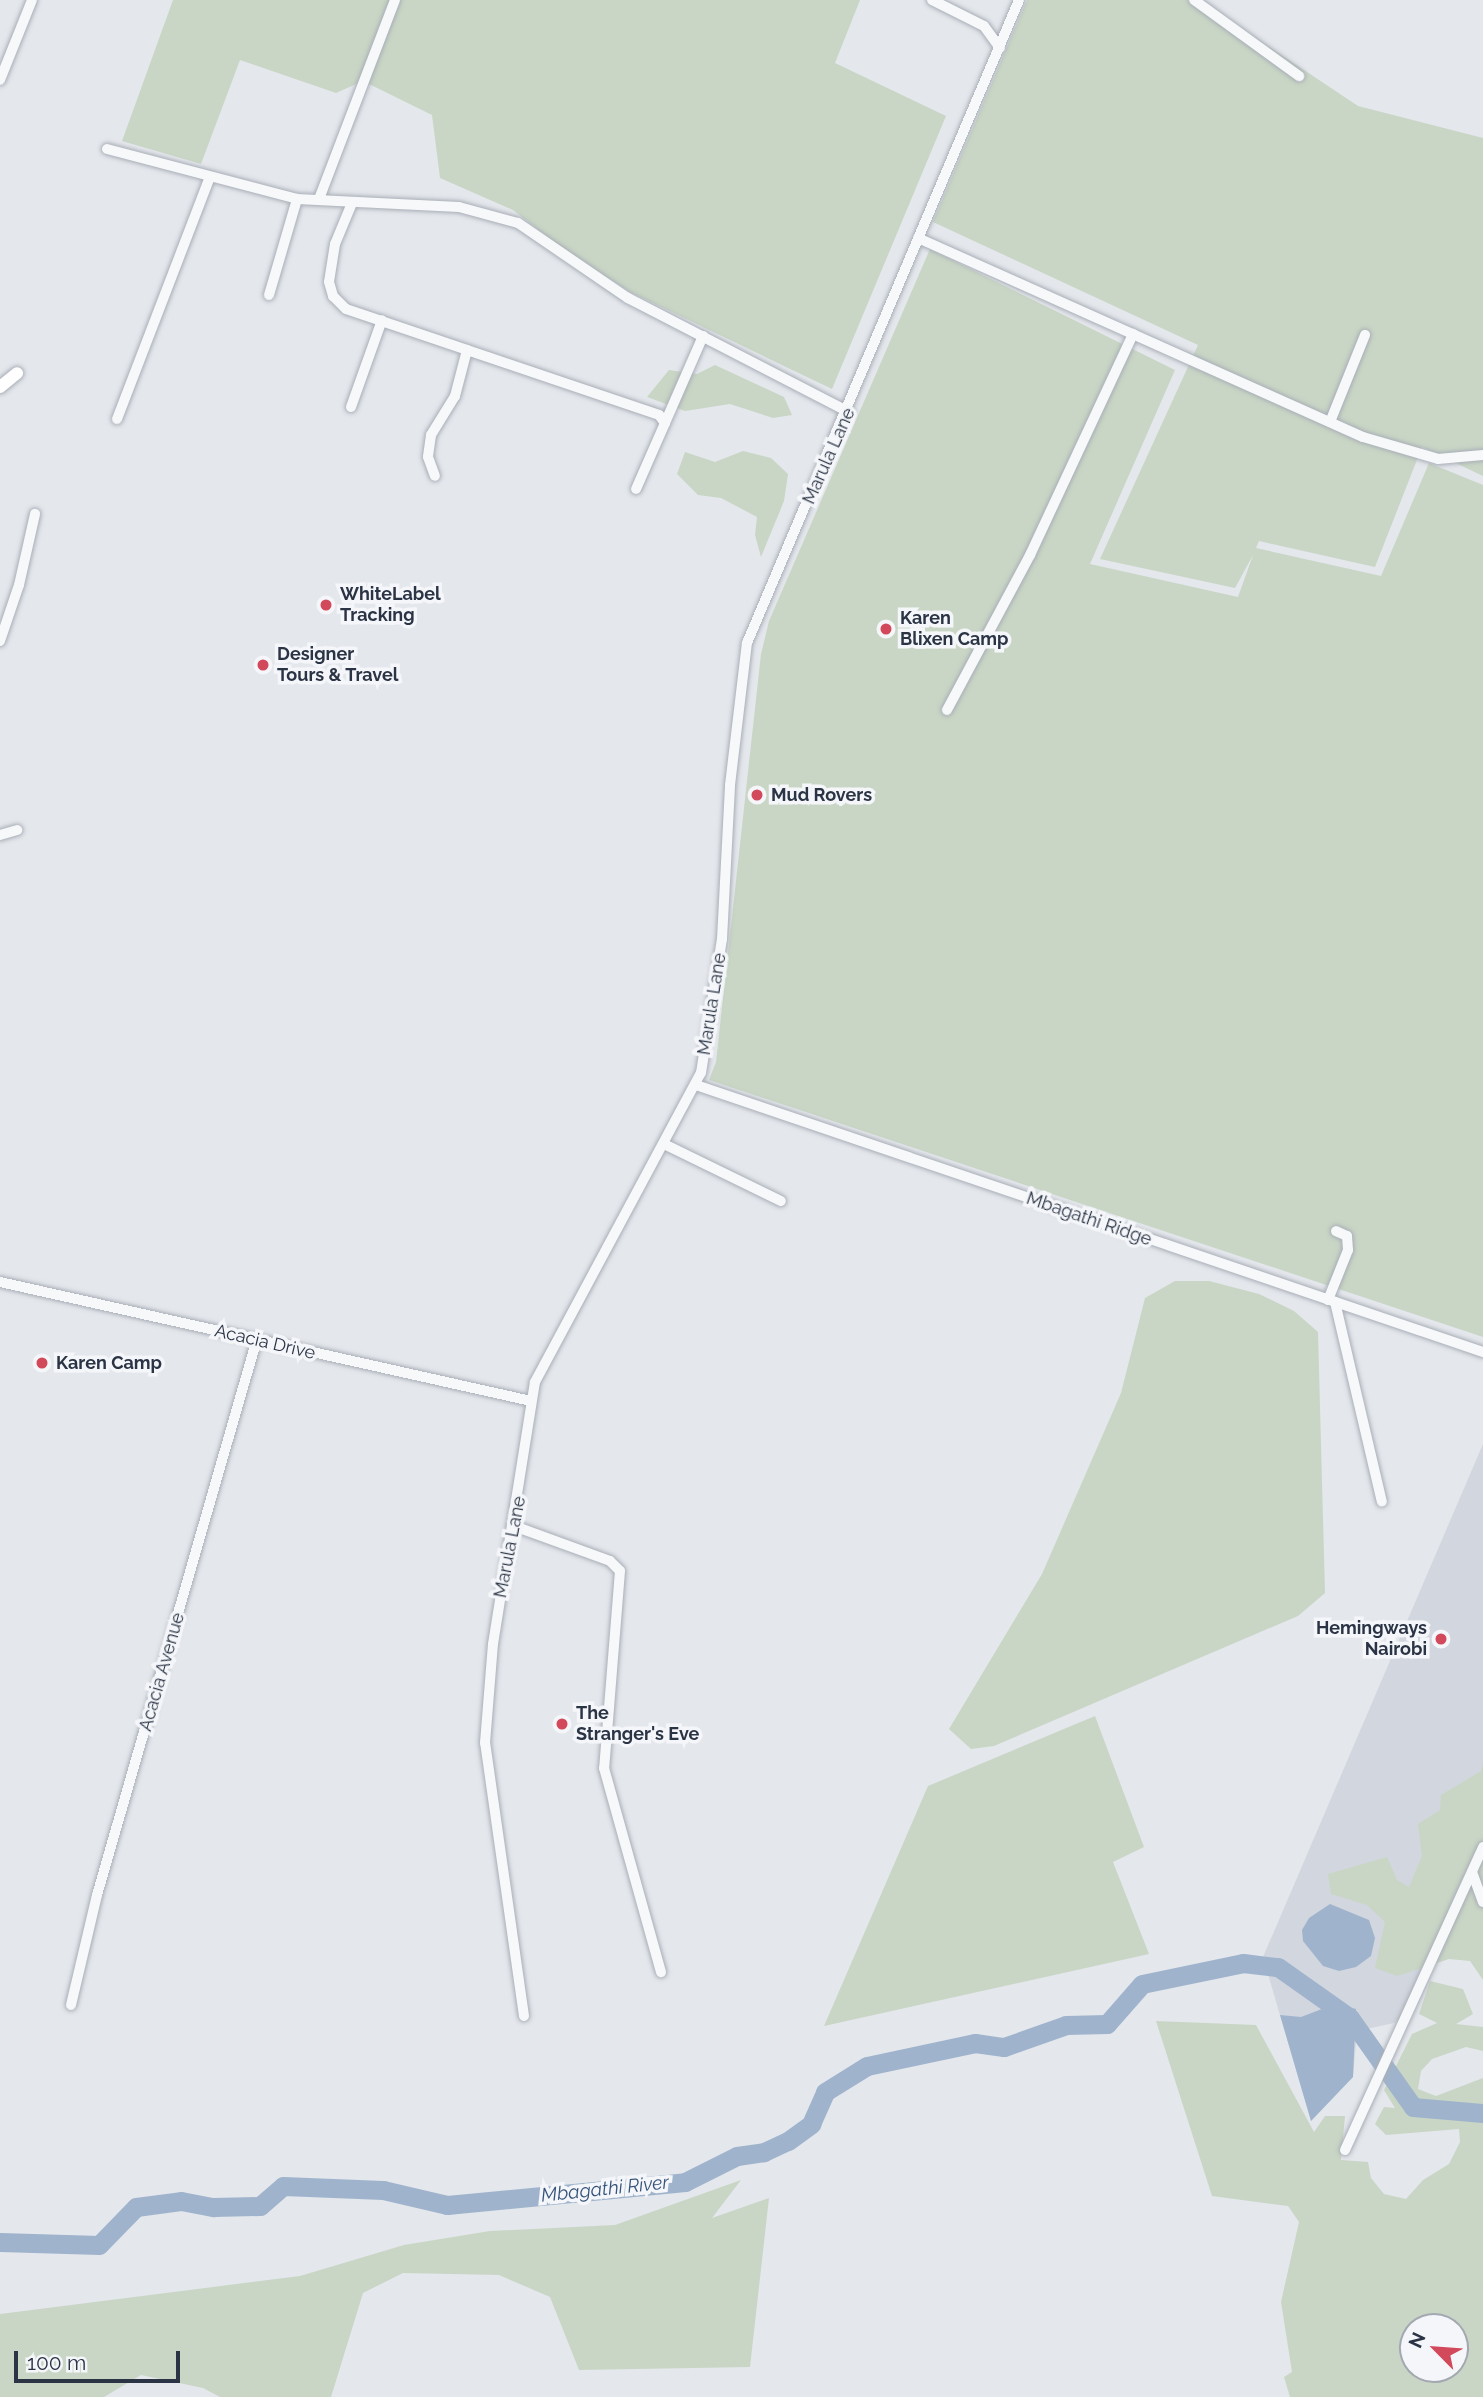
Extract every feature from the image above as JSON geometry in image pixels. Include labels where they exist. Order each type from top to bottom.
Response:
[{"type":"street","points":[[0,80],[32,0]]},
{"type":"street","points":[[318,199],[395,0]]},
{"type":"street","points":[[932,0],[984,26],[1000,48]]},
{"type":"street","name":"Marula Lane","points":[[524,2016],[485,1743],[491,1656],[514,1526],[531,1401],[541,1367],[696,1085],[722,939],[730,785],[747,643],[849,412],[918,238],[1019,0]]},
{"type":"street","points":[[1194,0],[1299,76]]},
{"type":"street","points":[[107,149],[209,179],[297,199],[459,207],[517,223],[628,298],[849,412]]},
{"type":"street","points":[[117,419],[209,179]]},
{"type":"street","points":[[269,295],[297,199]]},
{"type":"street","points":[[352,203],[335,244],[329,282],[333,296],[346,309],[659,415],[665,423]]},
{"type":"street","points":[[918,238],[1382,444],[1438,459],[1483,454]]},
{"type":"street","points":[[351,407],[382,320]]},
{"type":"street","points":[[947,710],[1030,555],[1133,334]]},
{"type":"street","points":[[1330,422],[1365,335]]},
{"type":"street","points":[[636,489],[703,336]]},
{"type":"street","points":[[435,476],[428,457],[431,435],[455,396],[467,350]]},
{"type":"street","points":[[0,387],[17,373]]},
{"type":"street","points":[[0,641],[19,585],[35,514]]},
{"type":"street","points":[[0,835],[17,830]]},
{"type":"street","name":"Mbagathi Ridge","points":[[696,1085],[1483,1352]]},
{"type":"street","points":[[664,1144],[781,1201]]},
{"type":"street","points":[[1336,1231],[1348,1236],[1348,1250],[1331,1301],[1382,1502]]},
{"type":"street","name":"Acacia Drive","points":[[0,1282],[531,1401]]},
{"type":"street","name":"Acacia Avenue","points":[[71,2005],[97,1895],[257,1339]]},
{"type":"street","points":[[514,1526],[610,1561],[620,1571],[604,1768],[661,1972]]},
{"type":"street","points":[[1345,2150],[1374,2094],[1483,1847]]},
{"type":"street","points":[[1472,1872],[1483,1902]]},
{"type":"shaded area","name":"Hemingways Nairobi","points":[[1483,1444],[1483,1833],[1406,2014],[1394,2023],[1357,2031],[1353,2077],[1311,2121],[1263,1957]]},
{"type":"green space","points":[[173,0],[860,0],[835,63],[946,116],[832,389],[630,292],[563,249],[513,210],[440,178],[432,115],[363,81],[336,93],[240,60],[201,164],[122,141]]},
{"type":"green space","points":[[1027,0],[1199,0],[1358,106],[1483,138],[1483,476],[1422,447],[1375,567],[1259,541],[1256,548],[1381,576],[1429,463],[1483,485],[1483,1337],[709,1080],[716,1062],[761,654],[769,621],[930,249],[1175,370],[1090,564],[1238,597],[1253,555],[1235,588],[1100,559],[1198,345],[933,222]]},
{"type":"green space","points":[[715,365],[784,397],[792,415],[773,418],[730,404],[685,411],[647,397],[669,370],[697,374]]},
{"type":"green space","points":[[743,451],[771,458],[788,474],[784,501],[761,557],[755,535],[757,517],[721,498],[698,495],[677,474],[685,452],[715,462]]},
{"type":"green space","points":[[1175,1281],[1209,1281],[1259,1294],[1294,1311],[1318,1332],[1325,1593],[1298,1616],[994,1746],[971,1749],[949,1729],[1042,1574],[1121,1393],[1145,1298]]},
{"type":"green space","points":[[1095,1716],[1144,1847],[1113,1862],[1149,1954],[824,2026],[928,1786]]},
{"type":"green space","points":[[1483,1763],[1483,1980],[1470,1961],[1449,1959],[1397,1976],[1375,1968],[1385,1922],[1367,1905],[1331,1894],[1328,1874],[1387,1857],[1397,1880],[1409,1887],[1422,1856],[1418,1824],[1440,1810],[1441,1795],[1481,1771]]},
{"type":"green space","points":[[1430,1981],[1463,1989],[1473,2014],[1456,2024],[1483,2027],[1483,2051],[1466,2047],[1432,2059],[1421,2071],[1418,2089],[1436,2096],[1483,2078],[1483,2397],[1290,2397],[1284,2377],[1292,2372],[1281,2302],[1299,2222],[1288,2206],[1212,2196],[1156,2021],[1256,2025],[1314,2132],[1325,2116],[1345,2116],[1341,2160],[1368,2162],[1371,2178],[1384,2194],[1406,2199],[1423,2180],[1449,2164],[1460,2142],[1459,2129],[1386,2135],[1375,2124],[1384,2107],[1395,2108],[1384,2090],[1412,2034],[1437,2023],[1419,2014]]},
{"type":"green space","points":[[741,2180],[712,2218],[769,2198],[750,2367],[579,2370],[550,2297],[499,2275],[403,2273],[363,2293],[331,2397],[220,2397],[203,2388],[141,2375],[104,2397],[0,2397],[0,2314],[300,2276],[404,2245],[490,2231],[615,2225]]},
{"type":"water","points":[[1330,1904],[1369,1920],[1375,1938],[1371,1956],[1356,1967],[1339,1971],[1323,1966],[1303,1941],[1302,1930],[1309,1918]]},
{"type":"water","points":[[1335,2004],[1356,2009],[1353,2077],[1311,2121],[1280,2015],[1301,2017]]},
{"type":"waterway","name":"Mbagathi River","points":[[0,2242],[99,2245],[136,2207],[181,2201],[213,2207],[260,2206],[283,2186],[383,2190],[447,2205],[685,2182],[737,2156],[764,2152],[788,2141],[811,2124],[825,2092],[867,2066],[975,2043],[1004,2047],[1066,2025],[1107,2024],[1142,1984],[1243,1963],[1278,1967],[1350,2018],[1413,2107],[1483,2113]]},
{"type":"place","name":"WhiteLabel Tracking","points":[[326,605]]},
{"type":"place","name":"Karen Blixen Camp","points":[[886,629]]},
{"type":"place","name":"Designer Tours & Travel","points":[[263,665]]},
{"type":"place","name":"Mud Rovers","points":[[757,795]]},
{"type":"place","name":"Karen Camp","points":[[42,1363]]},
{"type":"place","name":"Hemingways Nairobi","points":[[1441,1639]]},
{"type":"place","name":"The Stranger's Eve","points":[[562,1724]]}]
